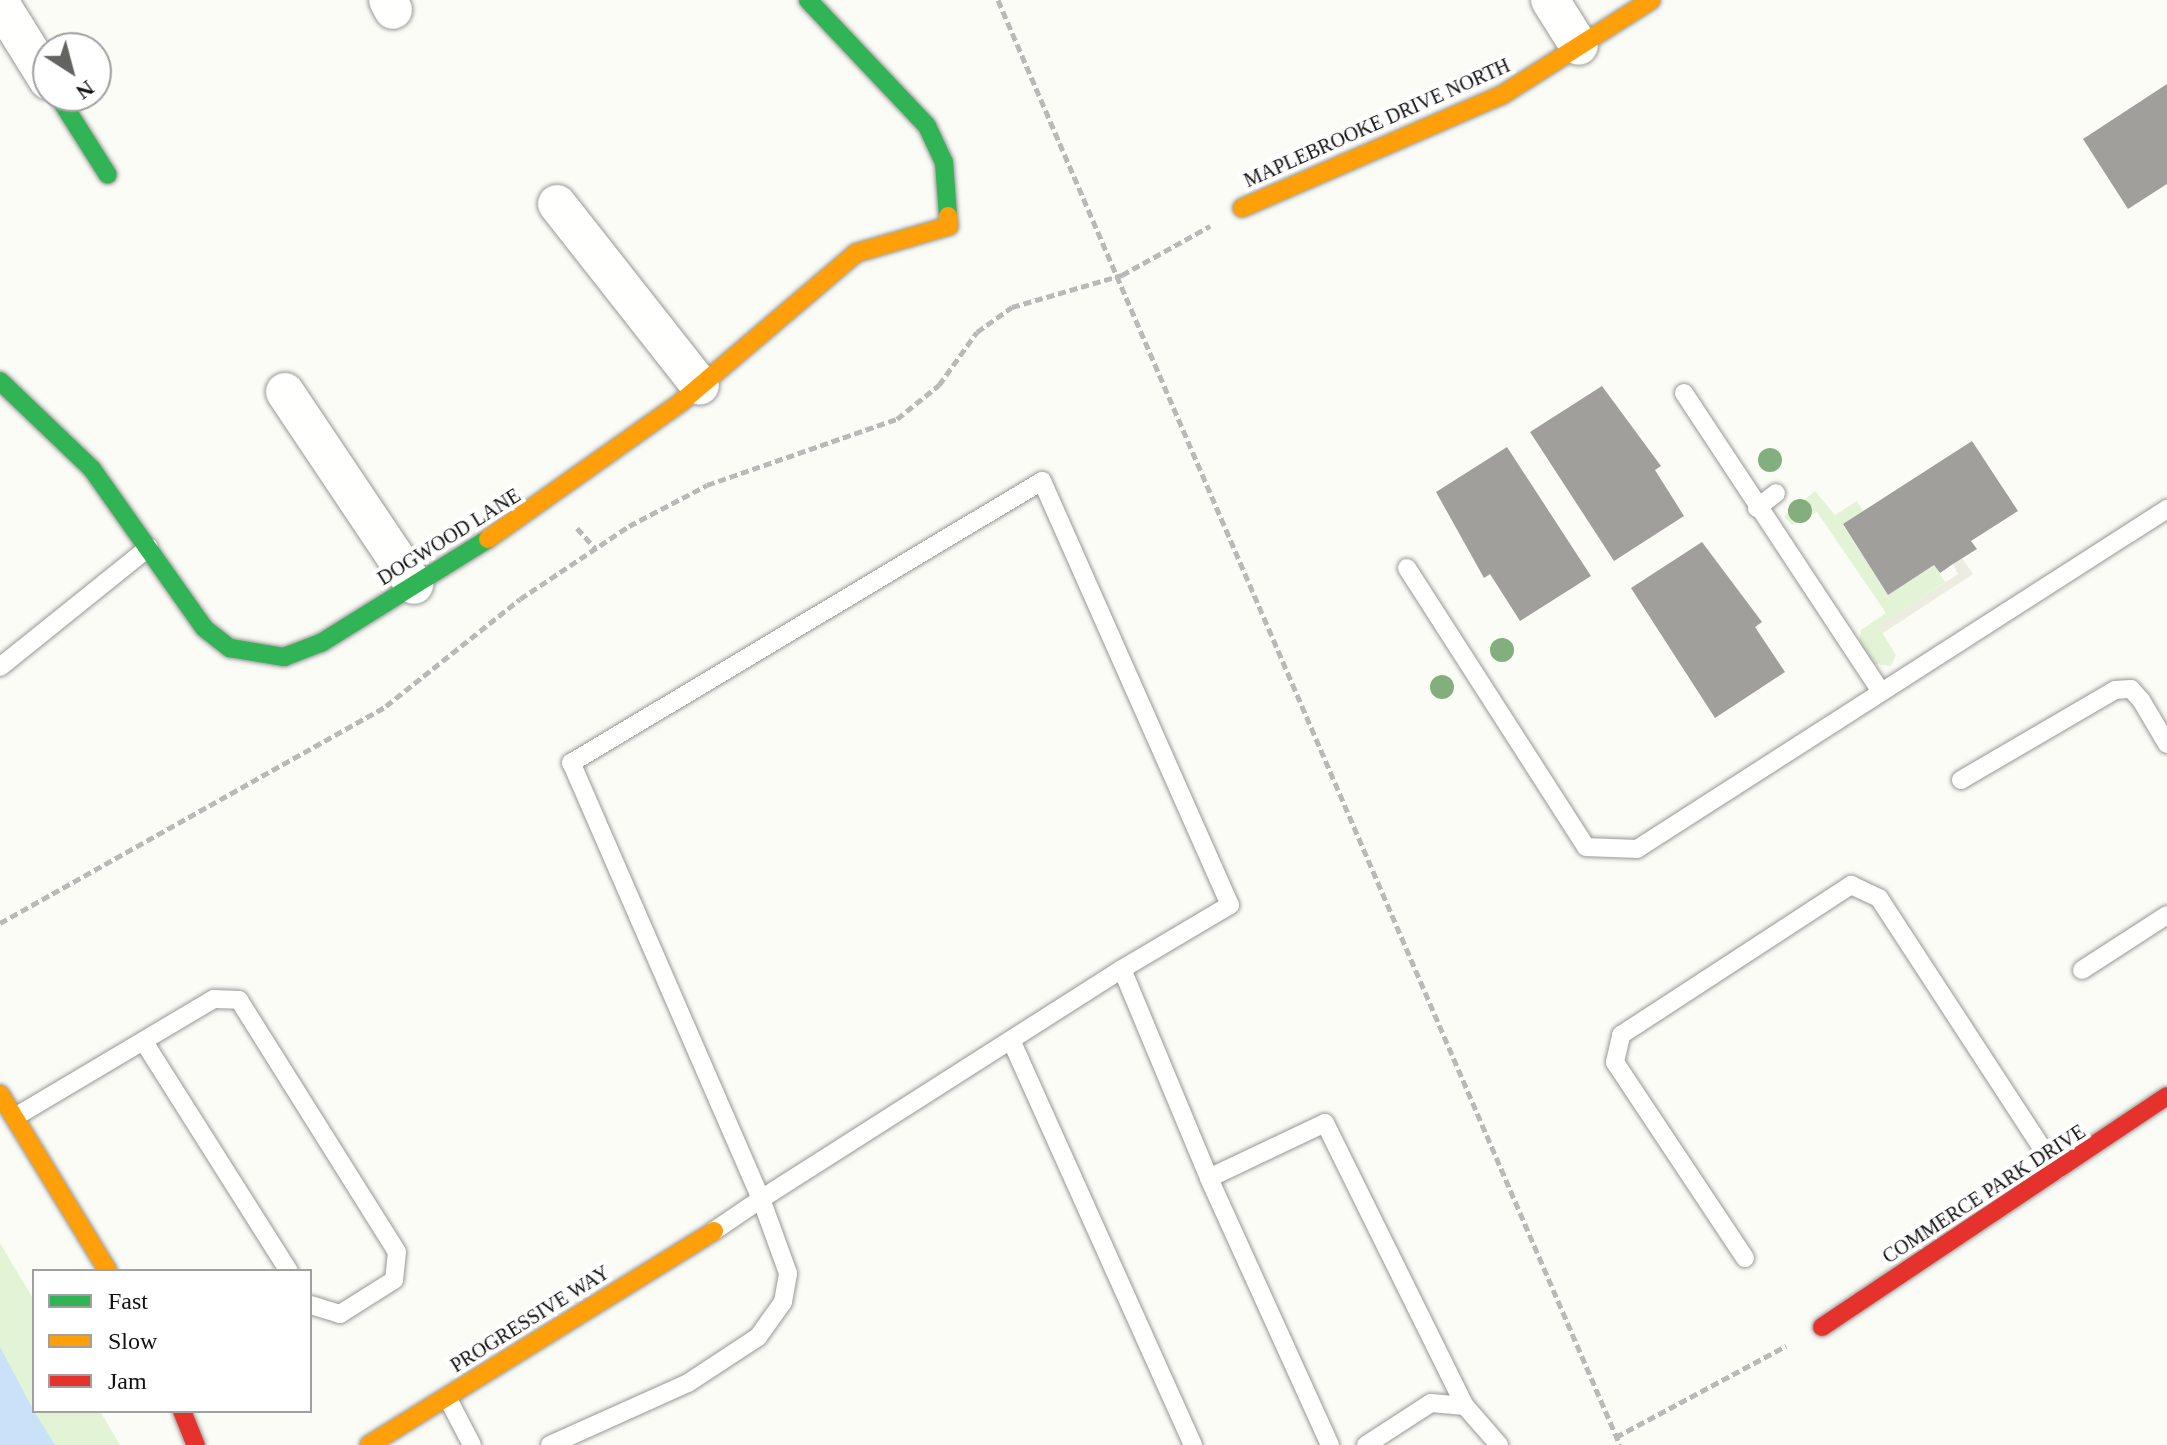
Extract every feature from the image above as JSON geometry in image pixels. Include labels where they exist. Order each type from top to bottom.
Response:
[{"type":"street","name":"DOGWOOD LANE","points":[[4,392],[92,469],[204,628],[230,648],[261,656],[284,657],[321,643],[551,499],[700,386],[856,253],[949,226],[944,162],[927,126],[808,0]]},
{"type":"street","points":[[1550,0],[1579,46]]},
{"type":"street","name":"MAPLEBROOKE DRIVE NORTH","points":[[1242,208],[1502,95],[1651,0]]},
{"type":"street","points":[[0,3],[32,54]]},
{"type":"street","points":[[68,112],[108,175]]},
{"type":"street","points":[[557,204],[700,386]]},
{"type":"street","points":[[285,392],[414,585]]},
{"type":"street","points":[[0,1094],[107,1269]]},
{"type":"street","name":"COMMERCE PARK DRIVE","points":[[1822,1327],[2167,1096]]},
{"type":"street","name":"PROGRESSIVE WAY","points":[[369,1445],[714,1231]]},
{"type":"street","points":[[183,1413],[196,1445]]},
{"type":"lane","points":[[1684,393],[1881,692]]},
{"type":"lane","points":[[550,1445],[688,1383],[758,1337],[783,1302],[788,1273],[761,1199],[571,763],[1042,481],[1230,905],[1122,969],[761,1199],[714,1231]]},
{"type":"lane","points":[[1757,508],[1776,493]]},
{"type":"lane","points":[[1407,568],[1586,847],[1637,849],[2167,509]]},
{"type":"lane","points":[[0,667],[149,547]]},
{"type":"lane","points":[[1961,780],[2115,690],[2131,689],[2167,744]]},
{"type":"lane","points":[[1745,1258],[1615,1062],[1621,1035],[1851,885],[1879,898],[2057,1172]]},
{"type":"lane","points":[[2082,970],[2167,915]]},
{"type":"lane","points":[[1122,969],[1209,1178],[1330,1445]]},
{"type":"lane","points":[[15,1117],[214,999],[239,1000],[397,1252],[394,1280],[340,1314],[312,1306]]},
{"type":"lane","points":[[1011,1040],[1193,1445]]},
{"type":"lane","points":[[144,1042],[288,1269]]},
{"type":"lane","points":[[1209,1178],[1325,1123],[1465,1406],[1499,1445]]},
{"type":"lane","points":[[447,1397],[472,1445]]},
{"type":"lane","points":[[1366,1445],[1431,1403],[1465,1406]]},
{"type":"path","points":[[998,0],[1122,275],[1620,1445]]},
{"type":"path","points":[[0,923],[386,706],[520,599],[629,526],[707,485],[897,419],[939,385],[977,332],[1012,307],[1122,275],[1242,208]]},
{"type":"path","points":[[1616,1437],[1822,1327]]},
{"type":"green space","points":[[1815,491],[1835,515],[1857,501],[1863,511],[1843,525],[1888,594],[1934,565],[1945,582],[1878,626],[1896,655],[1891,666],[1874,664],[1859,643],[1861,630],[1886,613],[1817,512],[1792,525],[1784,516]]},
{"type":"green space","points":[[0,1243],[32,1297],[32,1413],[101,1413],[120,1445],[0,1445]]},
{"type":"shaded area","points":[[1962,558],[1973,574],[1883,633],[1877,626],[1958,574],[1953,564]]},
{"type":"water","points":[[0,1347],[32,1407],[32,1413],[35,1413],[55,1445],[0,1445]]},
{"type":"building","points":[[2167,84],[2167,184],[2128,209],[2083,139]]},
{"type":"building","points":[[1602,386],[1661,466],[1655,470],[1684,516],[1614,561],[1530,432]]},
{"type":"building","points":[[1972,441],[2018,511],[1971,541],[1977,549],[1940,573],[1934,565],[1888,595],[1843,524]]},
{"type":"building","points":[[1507,447],[1591,576],[1520,621],[1490,574],[1484,578],[1436,492]]},
{"type":"building","points":[[1702,542],[1762,622],[1755,627],[1785,672],[1715,718],[1631,588]]},
{"type":"traffic: fast","points":[[808,0],[927,126],[944,162],[948,216]]},
{"type":"traffic: fast","points":[[68,112],[108,175]]},
{"type":"traffic: fast","points":[[0,381],[92,469],[204,628],[230,648],[284,657],[321,643],[488,539]]},
{"type":"traffic: slow","points":[[1242,208],[1502,95],[1651,0]]},
{"type":"traffic: slow","points":[[488,539],[680,403],[856,253],[949,226],[948,216]]},
{"type":"traffic: slow","points":[[0,1094],[107,1269]]},
{"type":"traffic: slow","points":[[369,1445],[714,1231]]},
{"type":"traffic: jam","points":[[1822,1327],[2167,1096]]},
{"type":"traffic: jam","points":[[183,1413],[196,1445]]}]
